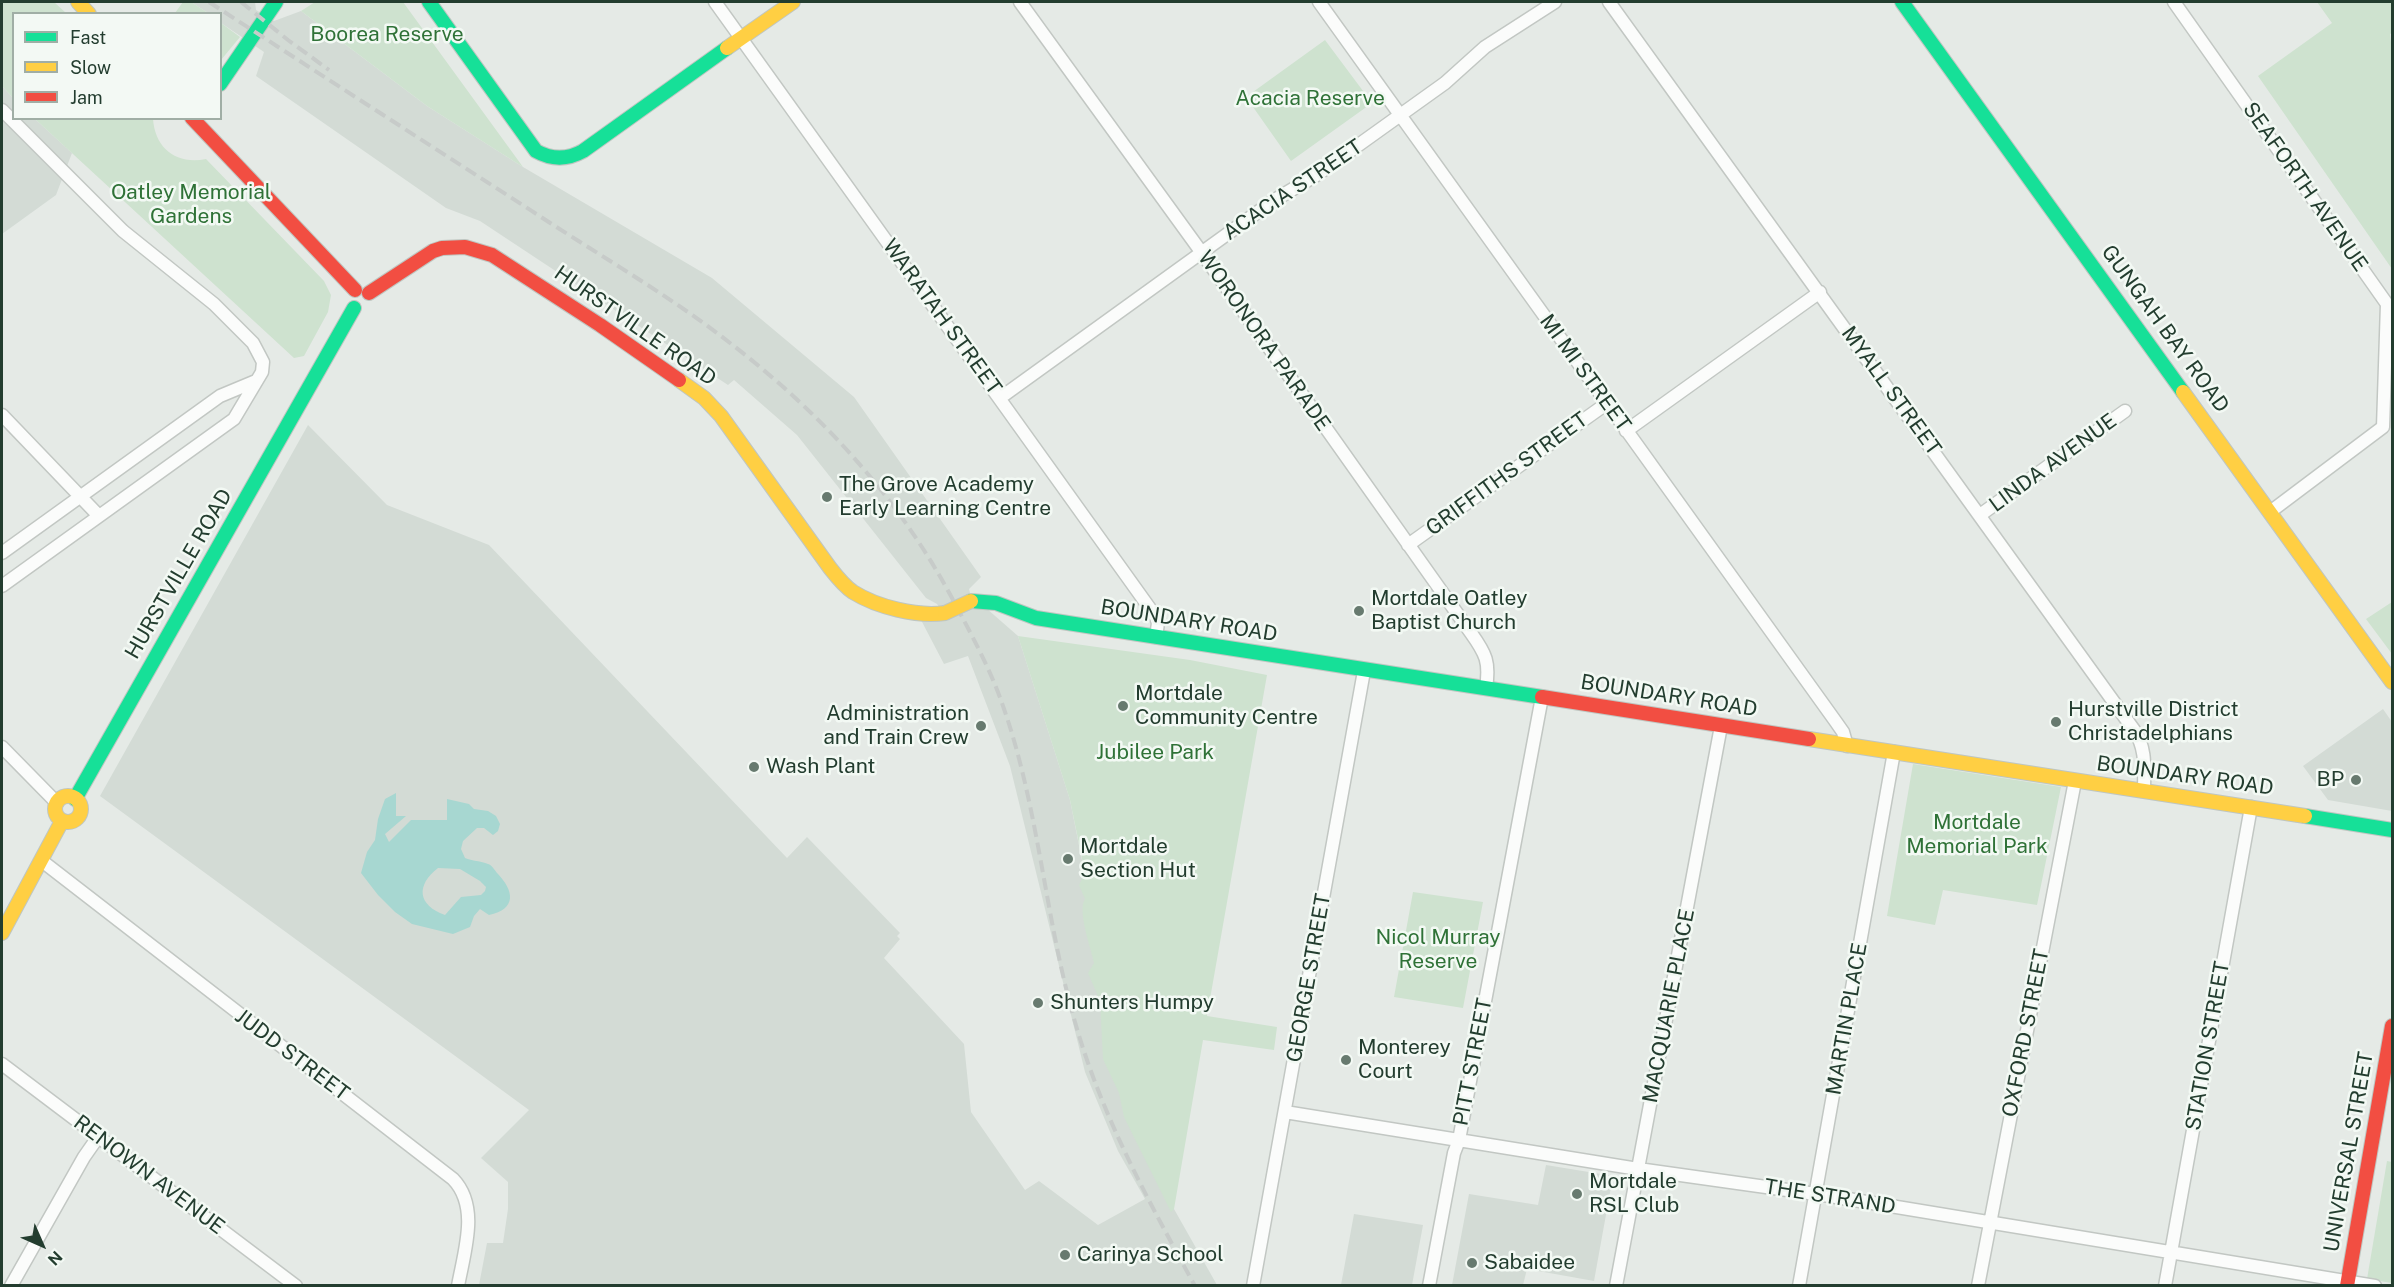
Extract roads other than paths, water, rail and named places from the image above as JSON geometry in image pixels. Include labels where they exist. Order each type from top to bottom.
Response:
[{"type":"main road","points":[[222,81],[276,2]]},
{"type":"main road","points":[[429,2],[531,145],[543,155],[551,158],[567,158],[583,151],[793,2]]},
{"type":"main road","name":"GUNGAH BAY ROAD","points":[[1902,2],[2392,682]]},
{"type":"main road","points":[[196,120],[355,290]]},
{"type":"main road","name":"HURSTVILLE ROAD","points":[[369,293],[433,251],[442,248],[465,247],[492,255],[600,325],[704,398],[721,416],[830,568],[849,590],[862,597],[888,605],[931,615],[945,614]]},
{"type":"main road","points":[[365,289],[369,293],[371,300],[369,306],[360,310],[354,308],[350,299],[355,290],[365,289]]},
{"type":"main road","name":"HURSTVILLE ROAD","points":[[75,799],[354,308]]},
{"type":"main road","name":"BOUNDARY ROAD","points":[[945,614],[971,601],[991,601],[1017,613],[1036,618],[2392,830]]},
{"type":"main road","points":[[63,797],[75,799],[80,805],[80,814],[75,820],[62,821],[56,815],[57,802],[63,797]]},
{"type":"main road","points":[[2,933],[62,821]]},
{"type":"main road","name":"UNIVERSAL STREET","points":[[2347,1283],[2392,1026]]},
{"type":"street","name":"WARATAH STREET","points":[[714,2],[1156,617],[1158,623],[1156,637]]},
{"type":"street","name":"WORONORA PARADE","points":[[1020,2],[1202,253],[1485,655],[1488,670],[1486,688]]},
{"type":"street","name":"MI MI STREET","points":[[1319,2],[1836,722],[1843,732],[1847,746]]},
{"type":"street","name":"ACACIA STREET","points":[[1000,398],[1273,201],[1318,174],[1401,116],[1445,83],[1485,47],[1555,2]]},
{"type":"street","name":"MYALL STREET","points":[[1609,2],[2140,738],[2145,762],[2144,791]]},
{"type":"street","name":"SEAFORTH AVENUE","points":[[2174,2],[2386,304],[2383,427],[2270,512]]},
{"type":"street","points":[[2,110],[123,231],[214,304],[244,333],[260,353],[263,362],[262,372],[234,419],[2,586]]},
{"type":"street","points":[[1626,431],[1820,292]]},
{"type":"street","points":[[2,554],[220,396],[256,381]]},
{"type":"street","name":"GRIFFITHS STREET","points":[[1408,545],[1606,404]]},
{"type":"street","name":"LINDA AVENUE","points":[[1980,515],[2126,411]]},
{"type":"street","points":[[2,416],[99,516]]},
{"type":"street","name":"GEORGE STREET","points":[[1254,1286],[1364,671]]},
{"type":"street","name":"PITT STREET","points":[[1430,1286],[1542,697]]},
{"type":"street","name":"MACQUARIE PLACE","points":[[1616,1286],[1721,726]]},
{"type":"street","points":[[2,747],[57,802]]},
{"type":"street","name":"MARTIN PLACE","points":[[1799,1286],[1894,752]]},
{"type":"street","name":"OXFORD STREET","points":[[1978,1286],[2075,781]]},
{"type":"street","name":"STATION STREET","points":[[2165,1286],[2251,807]]},
{"type":"street","name":"JUDD STREET","points":[[42,861],[453,1179],[463,1192],[468,1210],[468,1226],[458,1286]]},
{"type":"street","name":"RENOWN AVENUE","points":[[2,1064],[278,1280],[296,1286]]},
{"type":"street","name":"THE STRAND","points":[[1285,1112],[1638,1169],[1816,1194],[2375,1286]]},
{"type":"street","points":[[11,1286],[84,1156],[98,1137]]},
{"type":"water","points":[[396,793],[396,816],[406,816],[385,834],[389,842],[411,820],[447,820],[447,799],[469,804],[474,809],[488,811],[496,816],[500,824],[498,831],[493,835],[484,828],[477,828],[463,841],[461,849],[465,858],[492,867],[510,893],[508,904],[498,912],[489,915],[480,909],[474,916],[470,927],[453,934],[412,924],[395,912],[361,873],[367,852],[375,840],[378,819],[385,799]],"holes":[[[438,868],[460,869],[480,881],[486,887],[485,891],[481,895],[461,897],[445,915],[429,906],[425,900],[423,888],[431,874]]]},
{"type":"railway","points":[[209,2],[684,309],[730,343],[795,398],[826,428],[882,491],[931,561],[973,638],[998,692],[1025,784],[1056,944],[1086,1057],[1112,1125],[1195,1286]]},
{"type":"railway","points":[[241,2],[329,70]]},
{"type":"place","name":"The Grove Academy Early Learning Centre","points":[[827,497]]},
{"type":"place","name":"Mortdale Oatley Baptist Church","points":[[1359,611]]},
{"type":"place","name":"Mortdale Community Centre","points":[[1123,706]]},
{"type":"place","name":"Hurstville District Christadelphians","points":[[2056,722]]},
{"type":"place","name":"Administration and Train Crew","points":[[981,726]]},
{"type":"place","name":"Wash Plant","points":[[754,767]]},
{"type":"place","name":"BP","points":[[2356,780]]},
{"type":"place","name":"Mortdale Section Hut","points":[[1068,859]]},
{"type":"place","name":"Shunters Humpy","points":[[1038,1003]]},
{"type":"place","name":"Monterey Court","points":[[1346,1060]]},
{"type":"place","name":"Mortdale RSL Club","points":[[1577,1194]]},
{"type":"place","name":"Carinya School","points":[[1065,1255]]},
{"type":"place","name":"Sabaidee","points":[[1472,1263]]},
{"type":"park label","name":"Boorea Reserve","points":[[387,35]]},
{"type":"park label","name":"Acacia Reserve","points":[[1310,99]]},
{"type":"park label","name":"Oatley Memorial Gardens","points":[[191,205]]},
{"type":"park label","name":"Jubilee Park","points":[[1155,753]]},
{"type":"park label","name":"Mortdale Memorial Park","points":[[1977,835]]},
{"type":"park label","name":"Nicol Murray Reserve","points":[[1438,950]]}]
